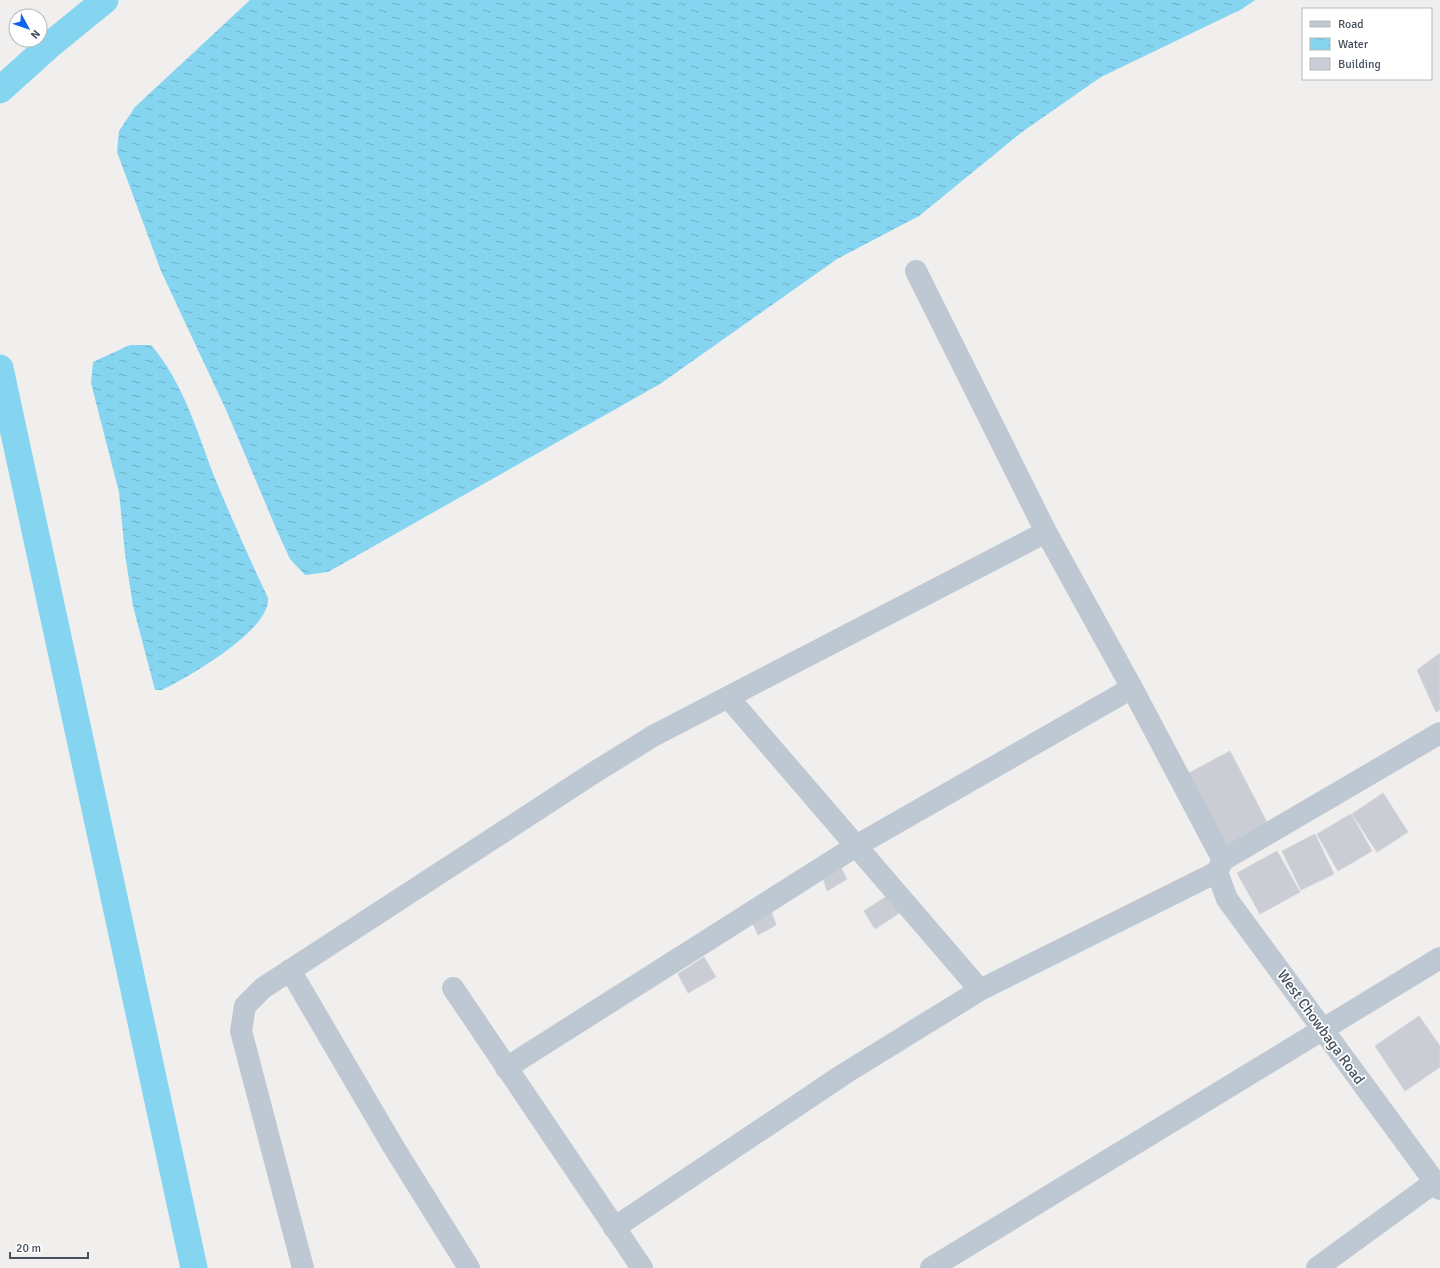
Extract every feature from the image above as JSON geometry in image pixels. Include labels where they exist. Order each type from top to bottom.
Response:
[{"type":"street","name":"West Chowbaga Road","points":[[916,271],[1046,532],[1132,688],[1220,866],[1227,899],[1437,1186]]},
{"type":"street","points":[[303,1268],[241,1031],[245,1006],[264,988],[290,970],[653,736],[1046,532]]},
{"type":"street","points":[[506,1068],[856,846],[1132,688]]},
{"type":"street","points":[[728,697],[980,990]]},
{"type":"street","points":[[614,1228],[844,1074],[980,990],[1220,866],[1440,733]]},
{"type":"street","points":[[931,1268],[1323,1031],[1440,958]]},
{"type":"street","points":[[290,970],[394,1146],[469,1268]]},
{"type":"street","points":[[453,988],[642,1268]]},
{"type":"street","points":[[1317,1268],[1437,1186]]},
{"type":"water","points":[[250,0],[1255,0],[1242,9],[1101,77],[1022,132],[919,216],[837,259],[660,384],[328,572],[305,575],[290,559],[227,412],[161,271],[117,152],[119,131],[135,107]]},
{"type":"water","points":[[130,345],[151,345],[162,359],[181,391],[220,491],[268,598],[265,611],[256,624],[243,638],[208,664],[162,690],[155,690],[133,606],[125,554],[119,492],[91,383],[93,362]]},
{"type":"building","points":[[1440,653],[1440,710],[1436,712],[1417,670]]},
{"type":"building","points":[[1230,751],[1270,828],[1229,850],[1189,773]]},
{"type":"building","points":[[1383,793],[1408,832],[1377,852],[1352,814]]},
{"type":"building","points":[[1351,814],[1372,851],[1338,871],[1317,834]]},
{"type":"building","points":[[1315,834],[1334,874],[1301,890],[1282,851]]},
{"type":"building","points":[[1277,851],[1300,892],[1260,914],[1237,873]]},
{"type":"building","points":[[840,866],[847,879],[827,891],[823,877]]},
{"type":"building","points":[[890,894],[901,912],[875,929],[864,911]]},
{"type":"building","points":[[771,910],[776,925],[758,935],[752,921]]},
{"type":"building","points":[[704,957],[716,977],[688,993],[678,974]]},
{"type":"building","points":[[1419,1016],[1440,1046],[1440,1067],[1405,1091],[1375,1046]]},
{"type":"waterway","points":[[0,90],[51,44],[105,0]]},
{"type":"waterway","points":[[0,368],[194,1268]]}]
